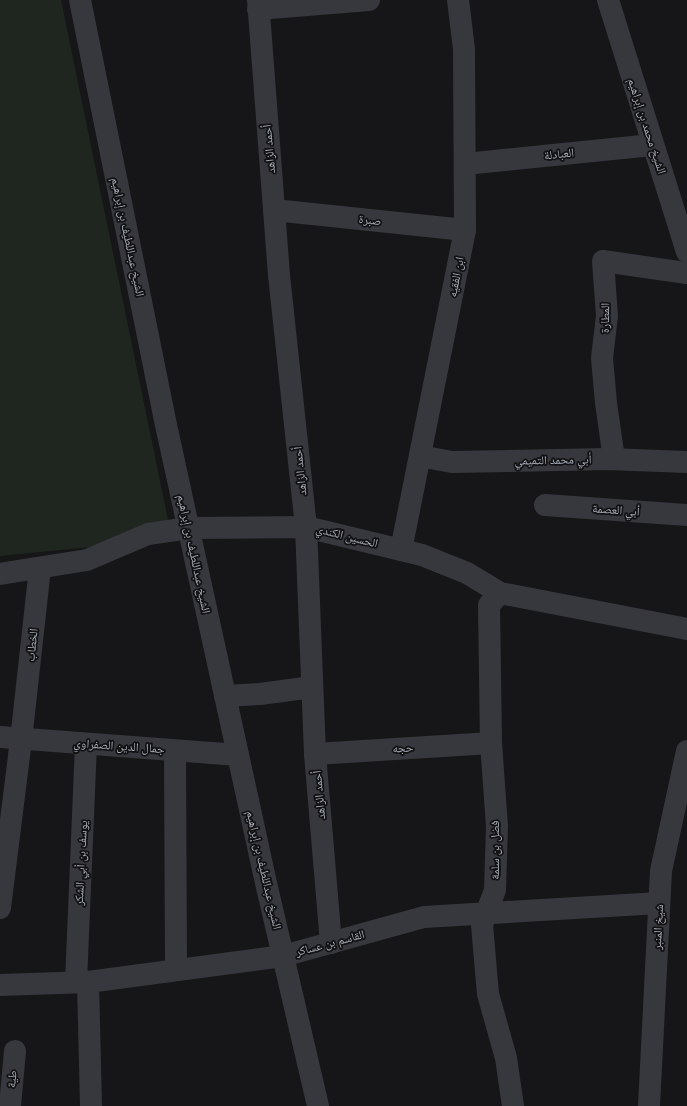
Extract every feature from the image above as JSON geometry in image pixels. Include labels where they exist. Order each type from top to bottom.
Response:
[{"type":"street","name":"الشيخ عبداللطيف بن إبراهيم","points":[[80,0],[166,425],[238,755],[318,1106]]},
{"type":"street","points":[[258,5],[369,0]]},
{"type":"street","name":"ابن الفقيه","points":[[401,550],[465,230],[464,49],[458,0]]},
{"type":"street","name":"الشيخ محمد بن إبراهيم","points":[[608,0],[652,145],[687,252]]},
{"type":"street","name":"أحمد الزاهد","points":[[258,5],[279,275],[306,527],[315,754],[331,943]]},
{"type":"street","name":"العبادلة","points":[[465,164],[652,145]]},
{"type":"street","name":"صبرة","points":[[274,210],[465,230]]},
{"type":"street","name":"المطارة","points":[[614,459],[606,404],[602,358],[607,316],[603,260],[687,273]]},
{"type":"street","name":"أبي محمد التميمي","points":[[420,456],[452,462],[614,459],[687,462]]},
{"type":"street","name":"أبي العصمة","points":[[545,505],[687,515]]},
{"type":"street","name":"الحسين الكندي","points":[[0,574],[87,560],[148,534],[189,528],[306,527],[422,555],[467,573],[500,593],[687,629]]},
{"type":"street","name":"الخطاب","points":[[0,908],[40,568]]},
{"type":"street","name":"فضل بن سلمة","points":[[500,593],[489,605],[491,743],[496,826],[495,890],[482,924],[488,994],[506,1058],[513,1106]]},
{"type":"street","points":[[225,696],[260,694],[312,687]]},
{"type":"street","name":"جمال الدين الصفراوي","points":[[0,737],[238,755]]},
{"type":"street","name":"حجه","points":[[315,754],[491,743]]},
{"type":"street","name":"يوسف بن أبي الشكر","points":[[86,744],[82,982],[91,1106]]},
{"type":"street","points":[[176,751],[176,970]]},
{"type":"street","name":"شيخ المنبر","points":[[649,1106],[661,871],[686,758]]},
{"type":"street","name":"القاسم بن عساكر","points":[[0,985],[82,982],[283,956],[424,917],[659,903]]},
{"type":"street","name":"طية","points":[[10,1106],[15,1052]]},
{"type":"shaded area","points":[[0,0],[61,0],[172,539],[0,556]]}]
